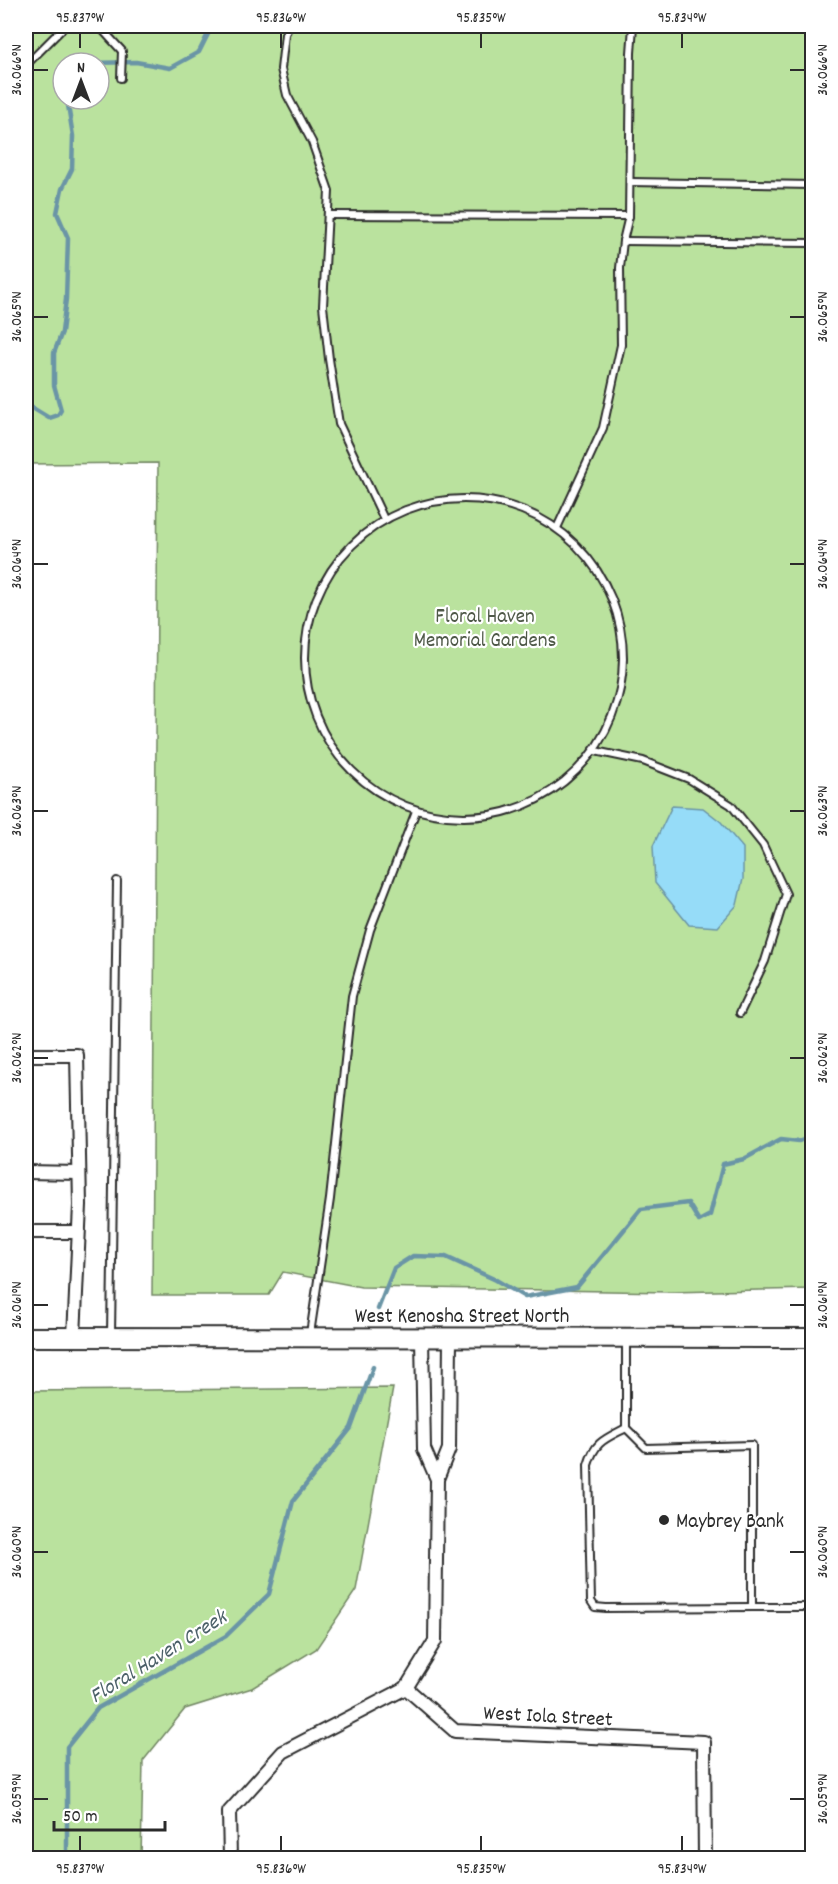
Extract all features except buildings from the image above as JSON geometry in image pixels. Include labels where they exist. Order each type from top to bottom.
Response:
[{"type":"main road","name":"West Kenosha Street North","points":[[26,1337],[813,1338]]},
{"type":"street","points":[[26,1055],[77,1055],[79,1173],[74,1337]]},
{"type":"street","points":[[26,1172],[79,1173]]},
{"type":"street","points":[[26,1232],[78,1232]]},
{"type":"street","points":[[423,1338],[424,1449],[437,1479]]},
{"type":"street","points":[[230,1858],[229,1812],[283,1752],[406,1688],[435,1641],[437,1479],[449,1449],[450,1338]]},
{"type":"street","name":"West Iola Street","points":[[406,1688],[455,1731],[704,1742],[705,1858]]},
{"type":"lane","points":[[26,65],[65,26]]},
{"type":"lane","points":[[99,26],[122,51],[121,76]]},
{"type":"lane","points":[[289,26],[285,34],[281,69],[287,95],[312,142],[329,191],[323,306],[339,424],[384,519]]},
{"type":"lane","points":[[557,528],[603,428],[621,345],[620,268],[629,216],[633,26]]},
{"type":"lane","points":[[630,182],[813,185]]},
{"type":"lane","points":[[329,215],[629,216]]},
{"type":"lane","points":[[623,241],[813,243]]},
{"type":"lane","points":[[473,499],[520,509],[557,528],[588,557],[607,586],[619,618],[624,653],[622,687],[612,721],[595,751],[560,786],[516,810],[466,818],[416,811],[379,794],[348,769],[323,736],[308,698],[303,658],[309,618],[324,580],[348,548],[384,519],[425,503],[473,499]]},
{"type":"lane","points":[[595,751],[643,760],[689,779],[731,805],[763,845],[786,894],[765,961],[740,1013]]},
{"type":"lane","points":[[309,1337],[330,1199],[352,996],[370,930],[416,811]]},
{"type":"lane","points":[[111,1337],[117,881]]},
{"type":"lane","points":[[626,1338],[626,1428],[646,1448],[752,1445],[752,1607]]},
{"type":"lane","points":[[626,1428],[598,1443],[591,1453],[588,1465],[591,1601],[594,1607],[813,1607]]},
{"type":"green space","name":"Floral Haven Memorial Gardens","points":[[26,26],[812,26],[812,1289],[670,1292],[361,1287],[283,1272],[269,1295],[152,1295],[158,463],[26,464]]},
{"type":"green space","points":[[393,1388],[356,1590],[316,1649],[252,1688],[185,1709],[143,1761],[141,1858],[26,1858],[26,1391]]},
{"type":"water","points":[[672,806],[703,808],[721,822],[743,848],[743,879],[737,905],[718,927],[689,925],[655,883],[653,846]]},
{"type":"waterway","points":[[111,63],[136,62],[170,68],[199,52],[212,26]]},
{"type":"waterway","points":[[26,404],[49,418],[58,415],[61,410],[54,385],[54,353],[62,332],[66,299],[68,238],[57,213],[62,189],[72,169],[73,136],[69,111]]},
{"type":"waterway","name":"Floral Haven Creek","points":[[378,1309],[394,1268],[413,1256],[446,1257],[496,1280],[525,1297],[577,1287],[641,1209],[688,1203],[699,1221],[710,1215],[723,1164],[744,1159],[781,1139],[799,1141],[812,1136]]},
{"type":"waterway","name":"Floral Haven Creek","points":[[67,1858],[67,1747],[98,1708],[226,1636],[269,1594],[293,1501],[351,1428],[373,1367]]},
{"type":"place","name":"Maybrey Bank","points":[[664,1520]]}]
